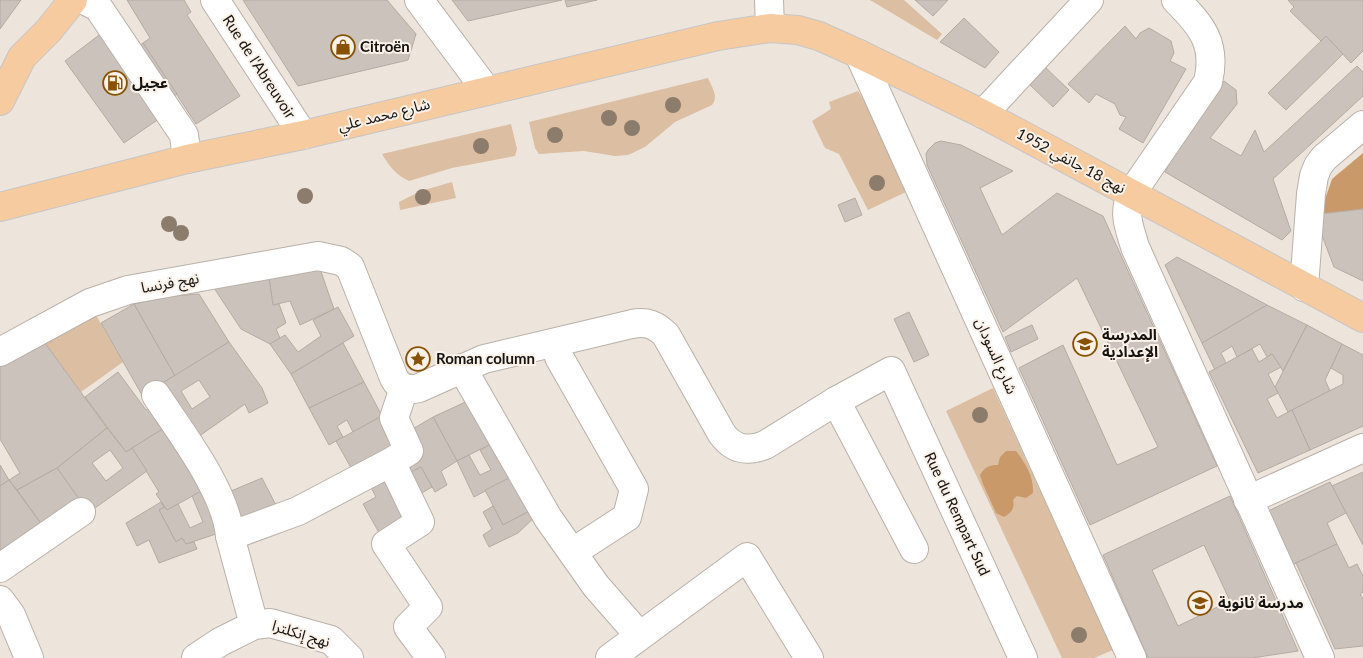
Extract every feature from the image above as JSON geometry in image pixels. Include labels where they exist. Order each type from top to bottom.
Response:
[{"type":"main road","points":[[0,74],[22,57],[49,30],[73,0]]},
{"type":"main road","name":"شارع محمد علي","points":[[0,207],[187,159],[304,135],[718,36],[770,28]]},
{"type":"main road","name":"نهج 18 جانفي 1952","points":[[770,28],[798,30],[819,36],[983,114],[1363,318]]},
{"type":"main road","points":[[0,102],[22,57]]},
{"type":"street","points":[[84,0],[98,7],[184,135],[187,159]]},
{"type":"street","name":"Rue de l'Abreuvoir","points":[[215,0],[304,135]]},
{"type":"street","points":[[419,0],[487,90]]},
{"type":"street","points":[[769,0],[770,28]]},
{"type":"street","points":[[983,114],[1089,0]]},
{"type":"street","points":[[1176,0],[1197,22],[1205,36],[1210,53],[1211,69],[1208,82],[1131,194],[1126,206],[1128,225],[1135,247],[1320,658]]},
{"type":"street","name":"شارع السودان","points":[[860,54],[1132,658]]},
{"type":"street","points":[[1304,287],[1314,176],[1324,158],[1363,125]]},
{"type":"street","name":"نهج فرنسا","points":[[0,352],[90,303],[128,290],[318,256],[341,261],[350,267],[394,378],[404,388]]},
{"type":"street","points":[[230,536],[298,511],[391,462],[409,450],[394,418],[404,388],[419,388],[484,359],[642,322],[651,324],[666,336],[722,434],[728,442],[736,447],[746,449],[765,445],[836,401],[914,549]]},
{"type":"street","points":[[558,357],[634,489],[627,517],[573,552]]},
{"type":"street","points":[[462,368],[548,518],[596,586],[639,635]]},
{"type":"street","name":"Rue du Rempart Sud","points":[[836,401],[891,371],[1023,658]]},
{"type":"street","points":[[156,395],[213,483],[229,524],[230,536],[254,625]]},
{"type":"street","points":[[1248,500],[1363,448]]},
{"type":"street","points":[[391,462],[420,522],[386,544],[428,607],[408,627],[431,658]]},
{"type":"street","points":[[0,568],[81,512]]},
{"type":"street","points":[[610,658],[746,548],[809,658]]},
{"type":"street","points":[[0,600],[11,615],[29,658]]},
{"type":"street","name":"نهج إنكلترا","points":[[196,658],[220,642],[254,625],[270,622],[331,640],[349,658]]},
{"type":"shaded area","points":[[870,0],[904,0],[942,34],[937,40]]},
{"type":"shaded area","points":[[708,78],[715,95],[712,105],[675,122],[645,147],[628,155],[615,156],[584,151],[539,154],[535,148],[529,122]]},
{"type":"shaded area","points":[[858,91],[867,106],[906,192],[868,210],[839,154],[825,148],[812,121],[831,109],[829,102]]},
{"type":"shaded area","points":[[511,124],[517,149],[515,156],[452,168],[409,181],[393,170],[382,154]]},
{"type":"shaded area","points":[[1363,153],[1363,209],[1320,214],[1332,179]]},
{"type":"shaded area","points":[[452,182],[456,198],[400,210],[399,202],[421,191]]},
{"type":"shaded area","points":[[96,315],[123,362],[81,392],[42,339]]},
{"type":"shaded area","points":[[993,388],[1113,650],[1094,658],[1062,658],[946,411]]},
{"type":"shaded area","points":[[1006,451],[1016,451],[1023,461],[1031,476],[1033,493],[1026,498],[1017,496],[1013,500],[1012,510],[1004,517],[996,513],[980,475],[988,467],[998,465],[1000,457]]},
{"type":"building","points":[[0,0],[21,0],[0,29]]},
{"type":"building","points":[[127,0],[184,0],[191,12],[187,15],[240,96],[196,124],[143,43],[150,38]]},
{"type":"building","name":"Citroën","points":[[243,0],[387,0],[416,34],[408,60],[298,86]]},
{"type":"building","points":[[452,0],[562,0],[468,21]]},
{"type":"building","points":[[565,0],[597,0],[567,7]]},
{"type":"building","points":[[915,0],[948,0],[933,16]]},
{"type":"building","points":[[1288,0],[1363,0],[1363,51],[1351,63],[1326,36],[1321,41],[1290,11],[1294,7]]},
{"type":"building","points":[[964,18],[999,52],[985,68],[940,42]]},
{"type":"building","points":[[1125,26],[1136,39],[1140,33],[1149,28],[1171,41],[1174,53],[1170,61],[1186,69],[1143,143],[1119,129],[1126,117],[1120,115],[1115,104],[1096,94],[1089,103],[1068,84]]},
{"type":"building","points":[[107,29],[127,55],[143,43],[177,94],[160,106],[166,114],[124,143],[65,61]]},
{"type":"building","points":[[1326,36],[1343,54],[1286,110],[1268,93]]},
{"type":"building","points":[[1357,66],[1363,72],[1363,96],[1273,179],[1291,231],[1282,240],[1165,172],[1187,128],[1224,81],[1236,90],[1237,104],[1210,138],[1241,156],[1255,130],[1264,152]]},
{"type":"building","points":[[1045,67],[1069,90],[1053,107],[1029,84]]},
{"type":"building","name":"المدرسة الإعدادية","points":[[941,141],[961,145],[1013,171],[980,188],[1002,235],[1057,193],[1103,216],[1217,466],[1090,525],[1019,368],[1063,345],[1117,465],[1158,447],[1077,278],[1003,332],[927,165],[926,154],[928,150],[935,143]]},
{"type":"building","points":[[855,198],[862,215],[845,222],[838,205]]},
{"type":"building","points":[[1363,209],[1363,281],[1334,267],[1318,225],[1320,214]]},
{"type":"building","points":[[1177,257],[1267,305],[1202,343],[1165,265]]},
{"type":"building","points":[[320,269],[334,309],[300,325],[290,301],[273,305],[269,278]]},
{"type":"building","points":[[269,278],[273,305],[279,304],[286,323],[276,329],[280,338],[270,344],[241,329],[214,288]]},
{"type":"building","points":[[199,294],[229,342],[175,376],[134,304],[173,296]]},
{"type":"building","points":[[134,304],[175,376],[142,395],[101,323]]},
{"type":"building","points":[[1267,305],[1307,325],[1283,371],[1272,354],[1267,357],[1260,344],[1237,357],[1232,346],[1221,353],[1226,363],[1215,370],[1202,343]]},
{"type":"building","points":[[338,307],[354,336],[291,374],[270,344],[285,335],[298,352],[321,336],[313,320]]},
{"type":"building","points":[[909,312],[929,355],[914,362],[894,319]]},
{"type":"building","points":[[1032,325],[1038,339],[1011,352],[1005,337]]},
{"type":"building","points":[[1307,325],[1342,344],[1325,380],[1330,391],[1288,412],[1275,387]]},
{"type":"building","points":[[42,339],[107,428],[57,468],[17,490],[9,480],[20,473],[0,439],[0,362]]},
{"type":"building","points":[[229,342],[262,388],[268,403],[249,413],[245,404],[195,439],[156,387]],"holes":[[[199,380],[210,397],[192,409],[181,391]]]},
{"type":"building","points":[[343,343],[364,382],[309,408],[291,374]]},
{"type":"building","points":[[1342,344],[1363,355],[1363,426],[1310,450],[1292,410],[1343,384],[1343,375],[1331,368]]},
{"type":"building","points":[[1252,349],[1259,362],[1272,354],[1281,367],[1268,374],[1278,393],[1267,399],[1277,418],[1292,410],[1310,450],[1258,473],[1209,372]]},
{"type":"building","points":[[118,372],[146,410],[155,404],[169,425],[126,452],[85,397]]},
{"type":"building","points":[[364,382],[382,416],[353,432],[347,420],[337,426],[343,437],[329,445],[309,408]]},
{"type":"building","points":[[472,399],[497,441],[457,461],[433,417]]},
{"type":"building","points":[[382,416],[399,449],[354,473],[336,441]]},
{"type":"building","points":[[433,417],[457,461],[441,471],[447,485],[435,492],[421,467],[403,476],[406,433]]},
{"type":"building","points":[[169,425],[209,487],[167,510],[156,494],[159,492],[132,448]]},
{"type":"building","points":[[107,428],[126,452],[132,448],[147,471],[88,513],[57,468]],"holes":[[[110,450],[123,468],[106,481],[92,463]]]},
{"type":"building","points":[[497,441],[515,475],[474,497],[457,461],[469,455],[480,475],[491,470],[480,450]]},
{"type":"building","points":[[0,465],[9,480],[0,486]]},
{"type":"building","points":[[421,467],[432,487],[413,498],[403,476]]},
{"type":"building","points":[[57,468],[82,503],[45,529],[17,490]]},
{"type":"building","points":[[388,469],[410,522],[382,538],[363,504],[376,497],[368,481]]},
{"type":"building","points":[[1363,472],[1363,545],[1332,486]]},
{"type":"building","points":[[515,475],[535,508],[503,525],[485,490]]},
{"type":"building","points":[[262,478],[280,513],[234,518],[224,494]]},
{"type":"building","points":[[9,480],[45,529],[0,560],[0,486]]},
{"type":"building","points":[[1330,482],[1346,513],[1327,523],[1337,544],[1292,565],[1268,511]]},
{"type":"building","points":[[209,487],[225,531],[186,544],[182,538],[176,542],[159,510],[164,507],[167,510],[178,504],[190,528],[203,522],[192,496]]},
{"type":"building","name":"مدرسة ثانوية","points":[[1230,496],[1298,651],[1252,658],[1148,658],[1103,555]],"holes":[[[1204,545],[1230,601],[1178,626],[1152,570]]]},
{"type":"building","points":[[161,502],[164,507],[159,510],[176,542],[182,538],[186,544],[194,542],[197,549],[159,563],[149,540],[137,546],[126,523]]},
{"type":"building","points":[[493,506],[503,525],[535,508],[539,513],[518,533],[489,547],[483,535],[492,529],[483,512]]},
{"type":"building","points":[[1337,544],[1349,568],[1357,564],[1363,576],[1363,592],[1360,594],[1363,599],[1363,646],[1335,649],[1296,563]]},
{"type":"place","name":"Citroën","points":[[343,47]]},
{"type":"place","name":"عجيل","points":[[115,83]]},
{"type":"place","name":"المدرسة الإعدادية","points":[[1085,344]]},
{"type":"place","name":"Roman column","points":[[418,359]]},
{"type":"place","name":"مدرسة ثانوية","points":[[1200,603]]}]
